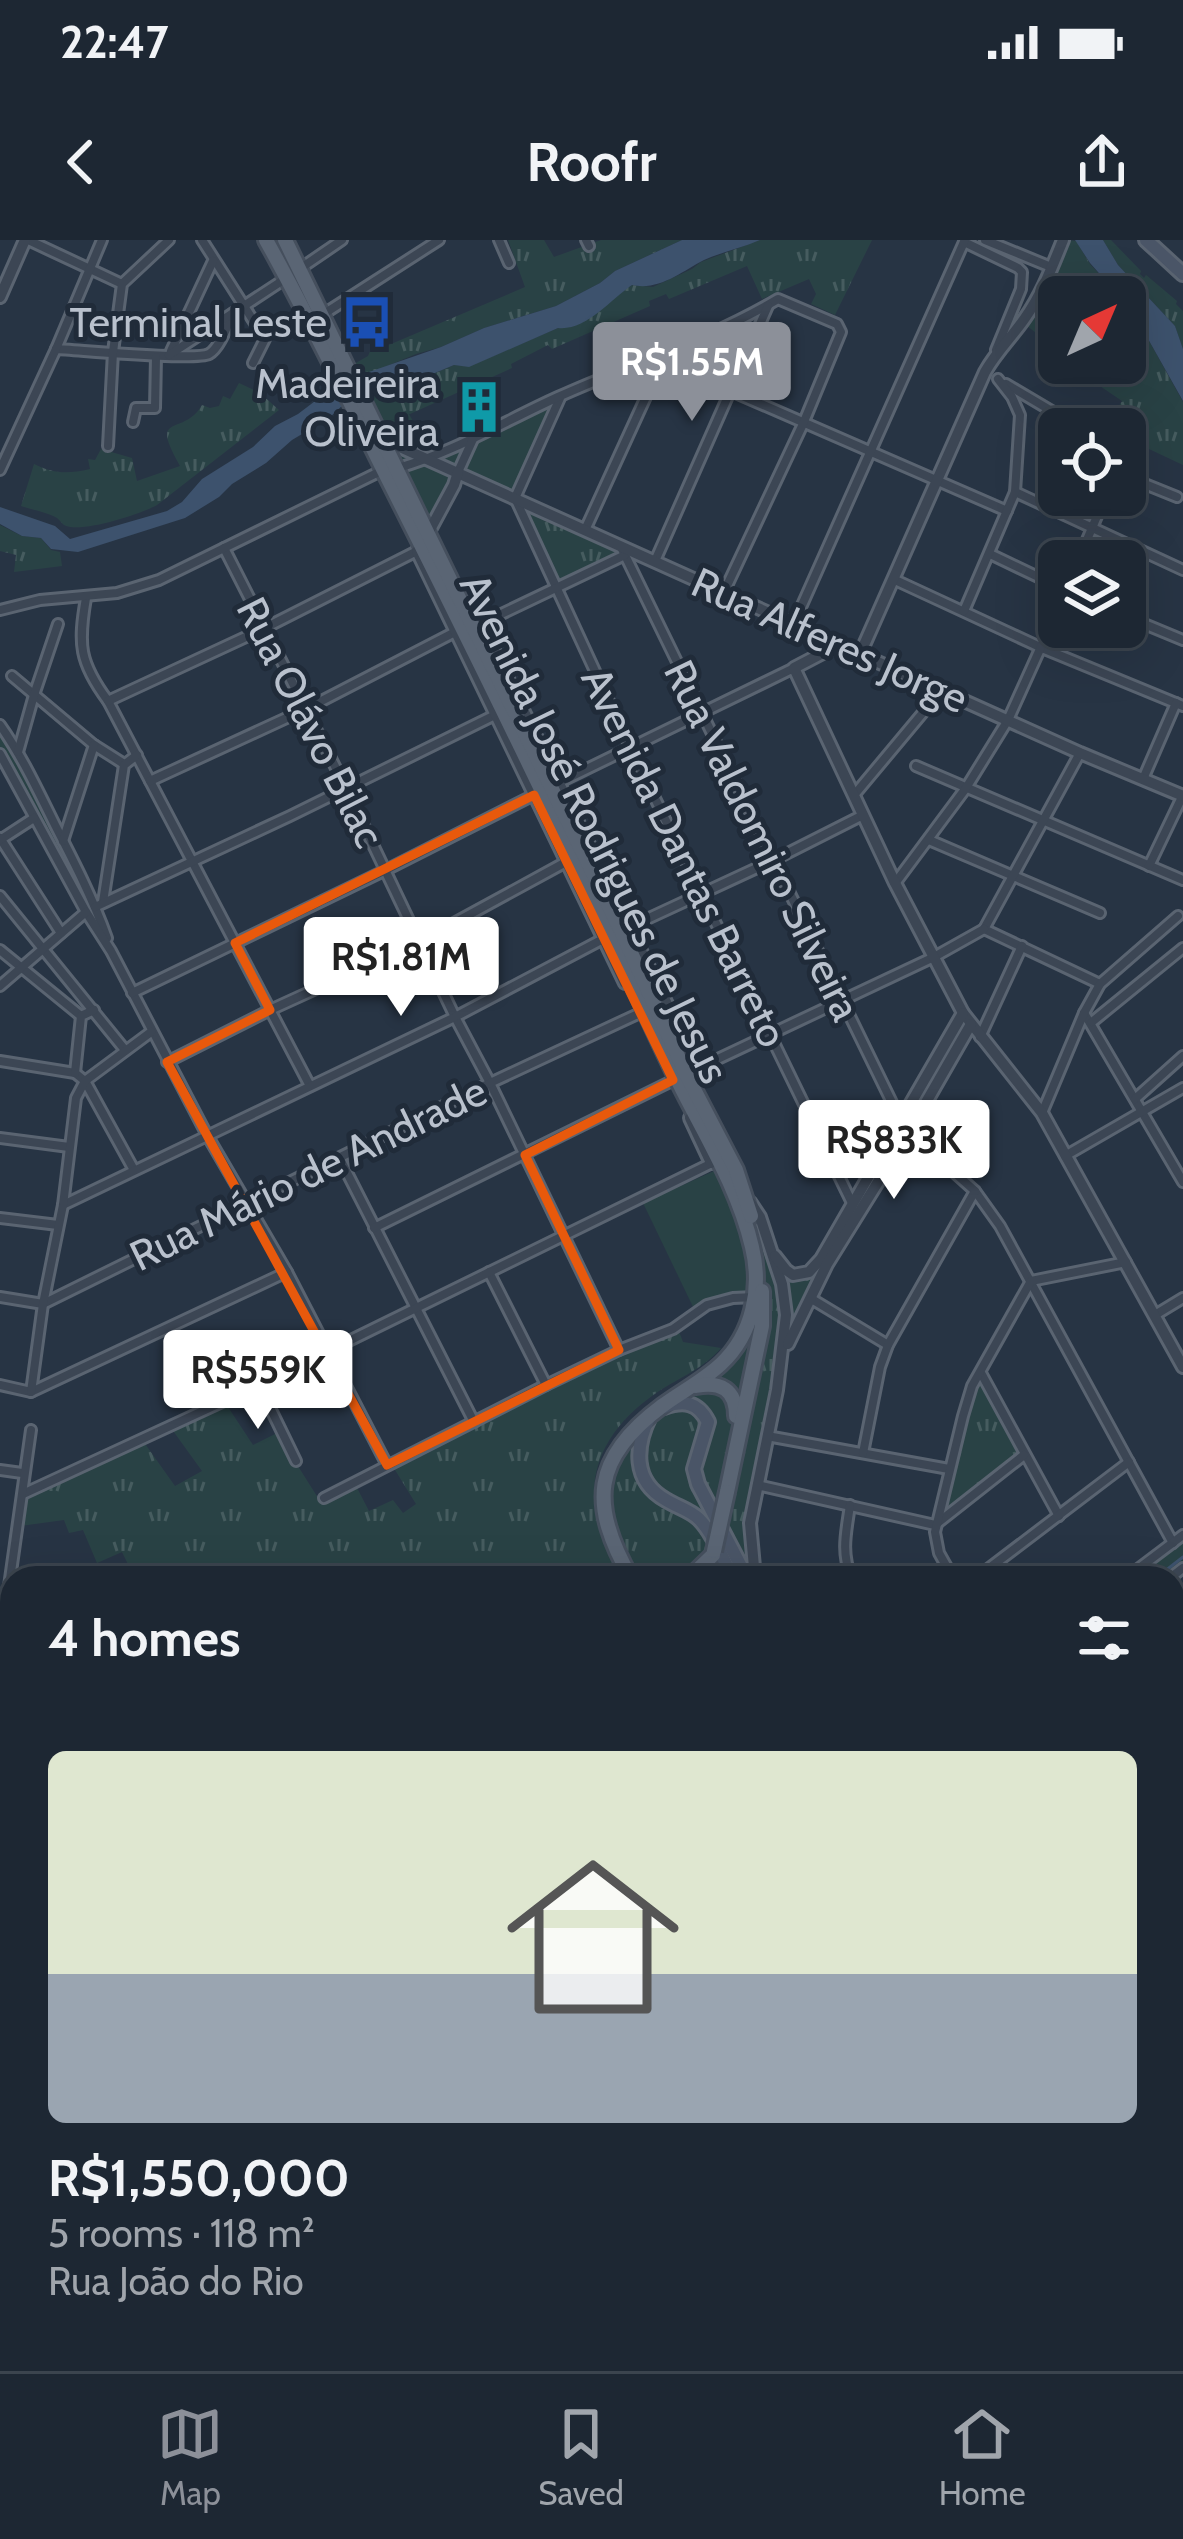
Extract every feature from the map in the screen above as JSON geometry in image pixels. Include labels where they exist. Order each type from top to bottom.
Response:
[{"type":"main road","points":[[266,240],[293,273]]},
{"type":"main road","points":[[285,240],[293,273]]},
{"type":"main road","points":[[1146,240],[1183,274]]},
{"type":"main road","name":"Avenida José Rodrigues de Jesus","points":[[293,273],[616,934]]},
{"type":"main road","name":"Avenida José Rodrigues de Jesus","points":[[369,424],[382,439],[386,470]]},
{"type":"main road","name":"Avenida José Rodrigues de Jesus","points":[[422,543],[472,624],[556,784],[678,1077],[736,1198],[753,1250],[755,1298],[746,1333],[720,1366],[654,1412],[617,1448],[608,1468],[604,1488],[608,1528],[627,1566]]},
{"type":"main road","name":"Avenida José Rodrigues de Jesus","points":[[678,1077],[736,1170],[762,1250],[762,1326],[712,1566]]},
{"type":"main road","points":[[682,1391],[709,1384],[728,1391],[735,1400],[737,1439]]},
{"type":"main road","points":[[727,1566],[698,1518],[663,1499],[643,1477],[639,1441],[654,1412],[683,1402],[703,1413],[708,1422],[694,1469],[700,1491],[744,1566]]},
{"type":"main road","points":[[700,1566],[714,1553]]},
{"type":"street","points":[[0,297],[26,240],[122,284]]},
{"type":"street","points":[[0,470],[5,443],[56,349],[102,240]]},
{"type":"street","points":[[107,446],[122,284],[170,240]]},
{"type":"street","points":[[202,240],[266,339],[254,363]]},
{"type":"street","points":[[169,355],[343,240]]},
{"type":"street","points":[[316,320],[439,240]]},
{"type":"street","points":[[499,240],[509,263]]},
{"type":"street","points":[[985,240],[1054,263]]},
{"type":"street","points":[[995,354],[1024,320],[1063,240]]},
{"type":"street","points":[[794,622],[968,241],[1018,268],[1021,289],[860,653]]},
{"type":"street","points":[[169,355],[214,260]]},
{"type":"street","points":[[655,561],[774,301]]},
{"type":"street","points":[[0,610],[40,600],[130,591],[386,470],[429,459],[561,395],[663,359],[774,301],[830,321],[840,328],[840,338],[724,592]]},
{"type":"street","points":[[56,349],[206,356],[215,349],[234,312]]},
{"type":"street","points":[[133,422],[136,408],[155,409],[156,357]]},
{"type":"street","points":[[663,359],[1007,512]]},
{"type":"street","points":[[585,530],[663,359]]},
{"type":"street","points":[[985,372],[1047,408]]},
{"type":"street","points":[[964,611],[1015,492],[1020,416],[998,379]]},
{"type":"street","points":[[515,498],[561,395]]},
{"type":"street","points":[[108,701],[263,629],[422,543],[474,437]]},
{"type":"street","points":[[382,439],[429,459],[456,479]]},
{"type":"street","name":"Rua Alferes Jorge","points":[[456,479],[478,482],[515,498],[622,550],[1183,795]]},
{"type":"street","points":[[1146,484],[1178,497]]},
{"type":"street","points":[[1015,492],[1183,570]]},
{"type":"street","name":"Avenida Dantas Barreto","points":[[515,498],[631,749],[859,1215]]},
{"type":"street","points":[[1087,540],[1098,516]]},
{"type":"street","name":"Avenida José Rodrigues de Jesus","points":[[422,543],[455,632],[566,862],[694,1058]]},
{"type":"street","name":"Rua Olávo Bilac","points":[[224,548],[619,1350]]},
{"type":"street","points":[[493,618],[622,550]]},
{"type":"street","name":"Rua Valdomiro Silveira","points":[[622,550],[900,1119],[975,1191],[1000,1226],[1174,1543]]},
{"type":"street","points":[[990,554],[1038,577]]},
{"type":"street","points":[[893,579],[1038,646]]},
{"type":"street","points":[[86,598],[81,628],[83,658],[91,679],[108,701],[310,1086]]},
{"type":"street","points":[[18,752],[58,624]]},
{"type":"street","points":[[1146,625],[1183,640]]},
{"type":"street","points":[[150,781],[306,709],[455,632]]},
{"type":"street","points":[[556,784],[840,644]]},
{"type":"street","points":[[895,883],[966,788],[1008,720],[1042,648],[1180,704],[1143,779]]},
{"type":"street","points":[[794,668],[895,883],[967,1019],[1042,1113],[1183,1367]]},
{"type":"street","points":[[12,676],[94,746],[124,764]]},
{"type":"street","points":[[854,796],[942,690]]},
{"type":"street","points":[[0,986],[95,907],[495,715]]},
{"type":"street","points":[[0,724],[63,841],[151,1032],[287,1271],[387,1465]]},
{"type":"street","points":[[63,841],[94,746]]},
{"type":"street","points":[[374,1228],[934,957],[984,928],[1080,753]]},
{"type":"street","points":[[0,754],[35,818],[95,907]]},
{"type":"street","points":[[95,907],[124,764],[137,755]]},
{"type":"street","points":[[916,766],[1183,880]]},
{"type":"street","points":[[132,993],[534,795]]},
{"type":"street","points":[[1149,866],[1183,795]]},
{"type":"street","points":[[63,1205],[862,814]]},
{"type":"street","points":[[35,818],[0,839],[61,933]]},
{"type":"street","points":[[928,840],[1100,913]]},
{"type":"street","points":[[167,1062],[421,941],[566,862]]},
{"type":"street","points":[[0,896],[125,1050]]},
{"type":"street","points":[[1042,1113],[1100,984],[1178,916]]},
{"type":"street","points":[[984,928],[1100,984]]},
{"type":"street","name":"Avenida José Rodrigues de Jesus","points":[[616,934],[640,1013],[678,1077]]},
{"type":"street","points":[[980,1037],[1022,946]]},
{"type":"street","points":[[1092,1022],[1183,948]]},
{"type":"street","points":[[3,950],[81,1016]]},
{"type":"street","points":[[81,1016],[94,1010]]},
{"type":"street","name":"Rua Mário de Andrade","points":[[43,1304],[640,1013]]},
{"type":"street","points":[[1084,1013],[1183,1183]]},
{"type":"street","points":[[75,1072],[81,1016]]},
{"type":"street","points":[[767,1243],[790,1274],[809,1272],[900,1119],[967,1019]]},
{"type":"street","points":[[751,1566],[757,1485],[792,1332],[909,1132],[967,1019]]},
{"type":"street","points":[[32,1392],[76,1098],[85,1081],[151,1032]]},
{"type":"street","points":[[1135,1099],[1183,1056]]},
{"type":"street","points":[[0,1061],[75,1072],[85,1081],[134,1170]]},
{"type":"street","points":[[1065,1156],[1183,1088]]},
{"type":"street","points":[[0,1138],[69,1147]]},
{"type":"street","points":[[340,1159],[474,1421]]},
{"type":"street","points":[[23,1494],[259,1385],[715,1162]]},
{"type":"street","points":[[862,1454],[888,1345],[975,1191]]},
{"type":"street","points":[[745,1195],[760,1217],[786,1298],[781,1364]]},
{"type":"street","points":[[0,1218],[58,1225]]},
{"type":"street","points":[[946,1566],[935,1525],[968,1399],[1031,1281],[1126,1262]]},
{"type":"street","points":[[0,1384],[32,1392],[287,1271]]},
{"type":"street","points":[[488,1272],[546,1384]]},
{"type":"street","points":[[0,1297],[43,1304]]},
{"type":"street","points":[[324,1498],[546,1384],[674,1329],[707,1305],[755,1298]]},
{"type":"street","points":[[810,1298],[888,1345]]},
{"type":"street","points":[[1155,1315],[1183,1298]]},
{"type":"street","points":[[980,1372],[1059,1516]]},
{"type":"street","points":[[259,1385],[296,1461]]},
{"type":"street","points":[[12,1566],[31,1430]]},
{"type":"street","points":[[766,1436],[949,1469]]},
{"type":"street","points":[[935,1525],[1024,1455]]},
{"type":"street","points":[[992,1566],[1129,1462]]},
{"type":"street","points":[[0,1470],[23,1474]]},
{"type":"street","points":[[757,1485],[935,1525]]},
{"type":"street","points":[[847,1566],[844,1545],[850,1505]]},
{"type":"street","points":[[1142,1566],[1183,1535]]},
{"type":"street","points":[[0,1550],[15,1551]]},
{"type":"highlighted area","points":[[534,795],[673,1080],[525,1155],[619,1350],[387,1465],[167,1062],[270,1010],[235,943]]},
{"type":"green space","points":[[508,240],[544,240],[554,257],[601,240],[682,240],[615,271],[556,306],[484,328],[353,380],[347,368],[368,356],[374,342],[384,347],[525,287]]},
{"type":"green space","points":[[760,240],[872,240],[835,315],[811,304],[816,294],[809,279],[762,299],[747,266],[669,299],[666,294],[649,301],[650,306],[552,349],[548,345],[511,364],[512,368],[410,414],[377,425],[361,397],[454,365],[470,366],[558,328],[632,285],[653,287]]},
{"type":"green space","points":[[1068,240],[1076,241],[1101,276],[1052,276]]},
{"type":"green space","points":[[1103,240],[1111,240],[1142,276],[1128,276]]},
{"type":"green space","points":[[1146,275],[1183,311],[1183,349],[1175,326],[1146,295]]},
{"type":"green space","points":[[1038,304],[1038,334],[1026,325]]},
{"type":"green space","points":[[1146,335],[1183,402],[1183,465],[1146,448],[1146,408],[1118,408],[1122,401],[1097,384],[1146,384]]},
{"type":"green space","points":[[239,383],[279,410],[157,505],[83,527],[64,525],[53,516],[21,506],[34,464],[61,472],[90,469],[88,459],[95,460],[101,449],[132,458],[137,481],[180,466],[168,431],[202,405],[210,408],[219,406],[223,396],[230,399]]},
{"type":"green space","points":[[553,400],[513,495],[459,472],[475,438]]},
{"type":"green space","points":[[409,414],[433,456],[397,467],[377,425]]},
{"type":"green space","points":[[472,439],[429,532],[400,473]]},
{"type":"green space","points":[[523,508],[617,547],[621,554],[557,584]]},
{"type":"green space","points":[[0,525],[22,536],[41,538],[51,550],[60,552],[62,566],[14,572],[16,555],[0,551]]},
{"type":"green space","points":[[0,731],[46,809],[108,946],[0,747]]},
{"type":"green space","points":[[962,1013],[970,1025],[800,1315],[781,1364],[756,1488],[752,1566],[719,1525],[712,1566],[624,1566],[614,1547],[604,1488],[637,1426],[746,1332],[762,1250],[745,1195],[778,1255],[795,1271],[812,1268]]},
{"type":"green space","points":[[714,1171],[720,1174],[740,1231],[747,1291],[732,1291],[694,1309],[643,1203]]},
{"type":"green space","points":[[678,1329],[683,1342],[721,1348],[634,1410],[603,1452],[594,1499],[598,1524],[615,1566],[129,1566],[122,1552],[97,1563],[83,1530],[69,1533],[64,1520],[20,1526],[24,1495],[143,1441],[175,1486],[202,1471],[171,1428],[226,1404],[253,1445],[277,1433],[320,1501],[355,1484],[369,1511],[393,1500],[403,1513],[416,1504],[392,1465],[620,1352]]},
{"type":"green space","points":[[980,1378],[1020,1454],[939,1520],[973,1388]]},
{"type":"green space","points":[[1183,1539],[1179,1566],[1147,1566]]},
{"type":"water","points":[[682,240],[760,240],[704,260],[661,283],[632,285],[578,325],[558,328],[469,367],[454,365],[344,404],[185,518],[78,552],[51,549],[41,538],[22,536],[0,524],[0,507],[55,526],[70,539],[167,511],[202,479],[327,392],[484,328],[556,306],[615,271]]},
{"type":"water","points":[[1075,240],[1103,240],[1128,276],[1101,276]]},
{"type":"water","points":[[1146,295],[1175,326],[1183,349],[1183,401],[1146,335]]},
{"type":"waterway","points":[[1171,1566],[1183,1557]]},
{"type":"place","name":"Terminal Leste","points":[[367,322]]},
{"type":"place","name":"Madeireira Oliveira","points":[[479,407]]}]
